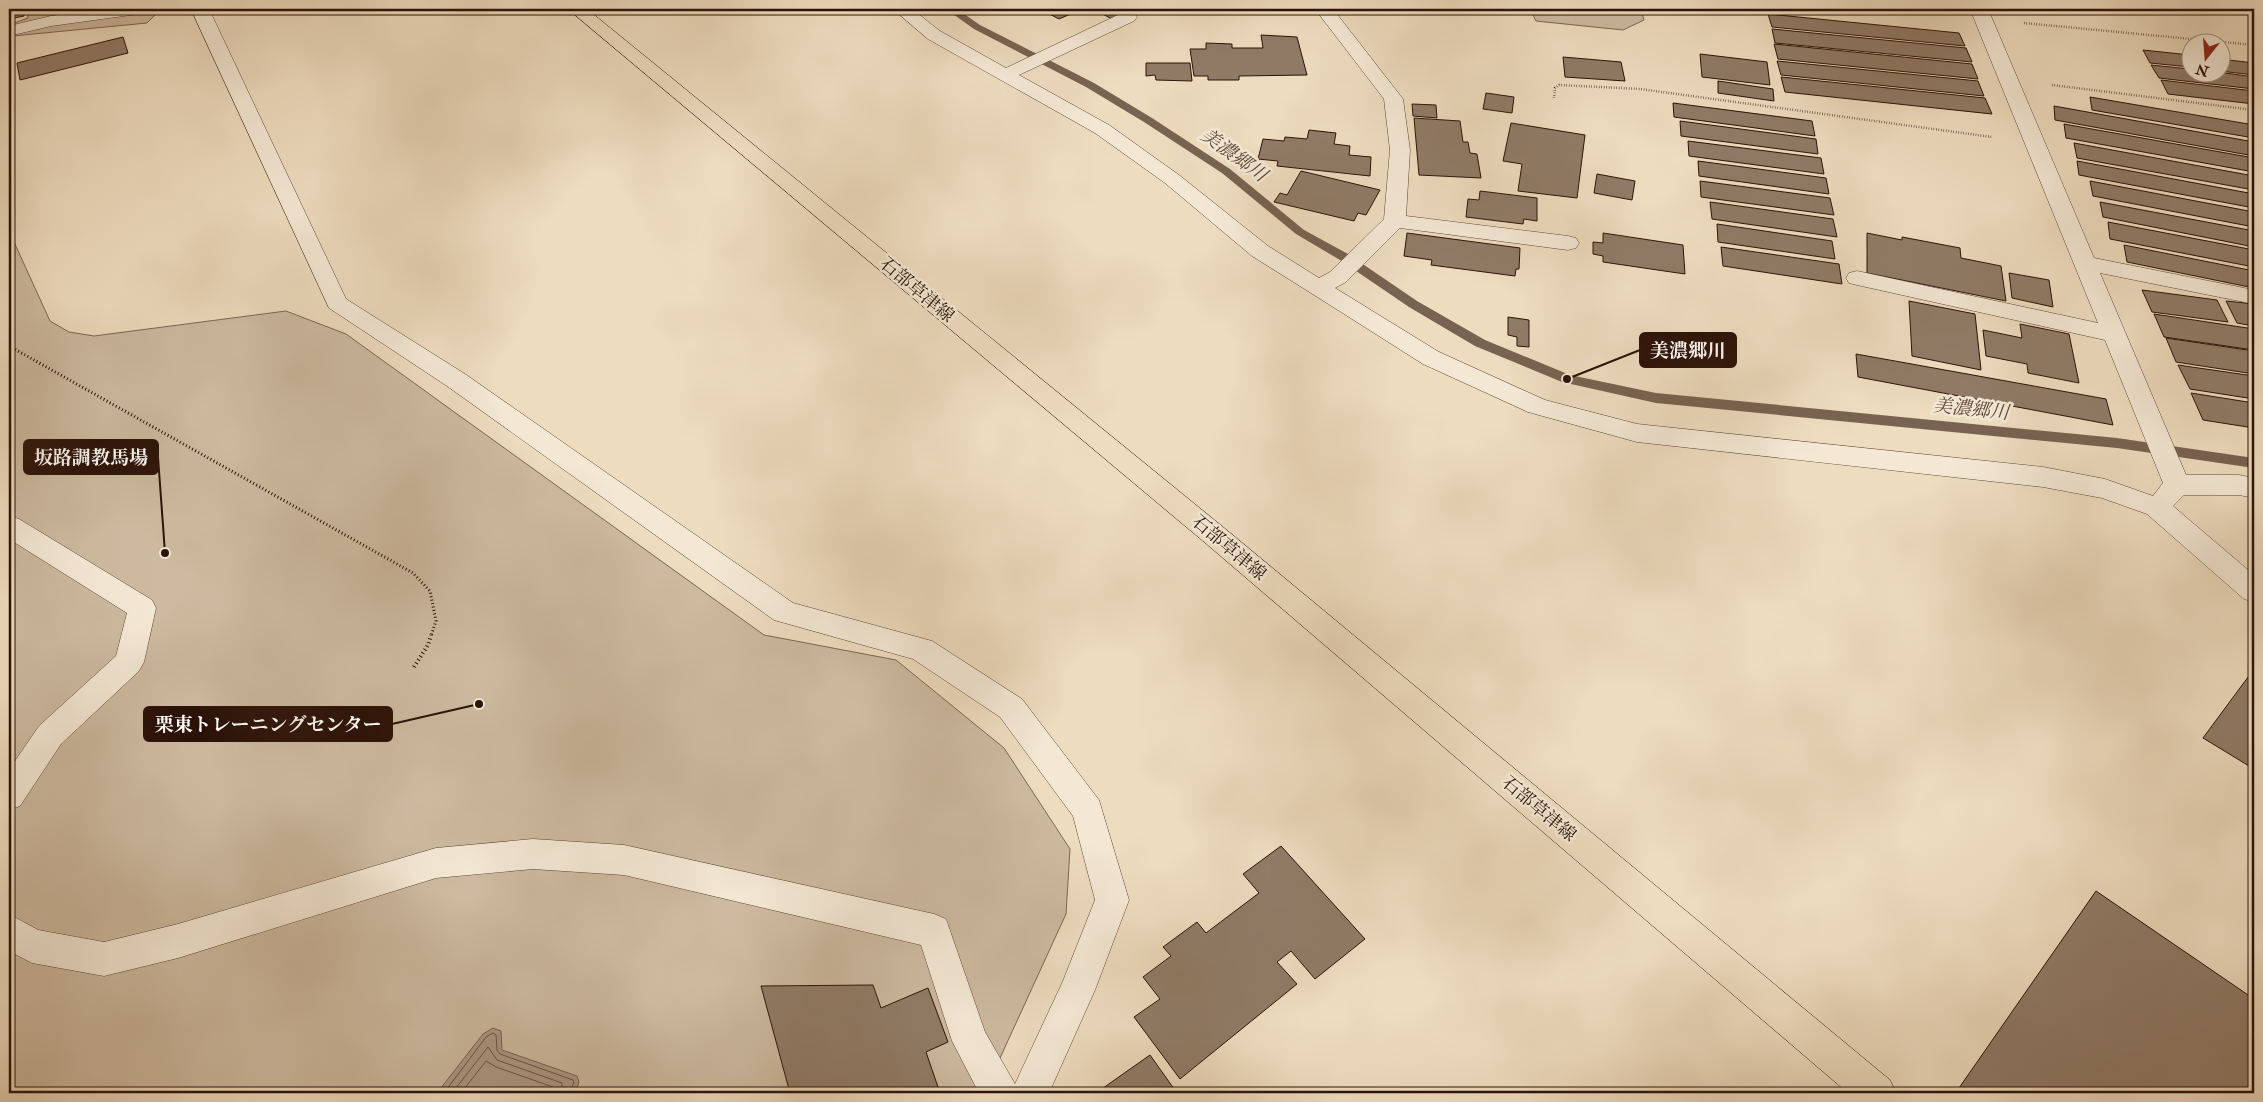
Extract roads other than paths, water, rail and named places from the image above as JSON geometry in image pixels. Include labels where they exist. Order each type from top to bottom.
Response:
[{"type":"main road","name":"石部草津線","points":[[577,9],[1205,528],[1877,1093]]},
{"type":"street","points":[[9,31],[52,21],[138,9]]},
{"type":"street","points":[[200,9],[337,303],[464,386],[699,550],[784,612],[922,649],[1011,708],[1088,810],[1112,900],[1077,990],[1030,1093]]},
{"type":"street","points":[[902,9],[934,35],[1015,71],[1102,129],[1172,179],[1260,252],[1329,283],[1431,358],[1537,406],[1637,433],[2043,476],[2106,489],[2156,507],[2198,540],[2254,591]]},
{"type":"street","points":[[1324,9],[1392,99],[1400,150],[1395,221],[1329,283]]},
{"type":"street","points":[[1981,14],[2174,478]]},
{"type":"street","points":[[1015,71],[1128,17]]},
{"type":"street","points":[[1395,221],[1568,243]]},
{"type":"street","points":[[2085,264],[2254,297]]},
{"type":"street","points":[[1857,278],[2114,334]]},
{"type":"street","points":[[2156,507],[2174,478]]},
{"type":"street","points":[[2174,478],[2254,488]]},
{"type":"street","points":[[9,526],[142,608],[129,662],[50,735],[9,796]]},
{"type":"street","points":[[10,934],[32,946],[104,959],[178,941],[436,863],[533,854],[624,860],[934,931],[970,1041],[1000,1093]]},
{"type":"water","points":[[493,1028],[501,1031],[502,1050],[577,1076],[579,1082],[577,1088],[570,1093],[437,1093],[483,1034]]},
{"type":"waterway","name":"美濃郷川","points":[[951,9],[977,27],[1090,85],[1148,120],[1226,171],[1300,232],[1344,257],[1413,304],[1480,343],[1567,379],[1656,398],[2117,443],[2254,463]]},
{"type":"place","name":"美濃郷川","points":[[1567,379]]},
{"type":"place","name":"坂路調教馬場","points":[[165,553]]},
{"type":"place","name":"栗東トレーニングセンター","points":[[479,704]]}]
